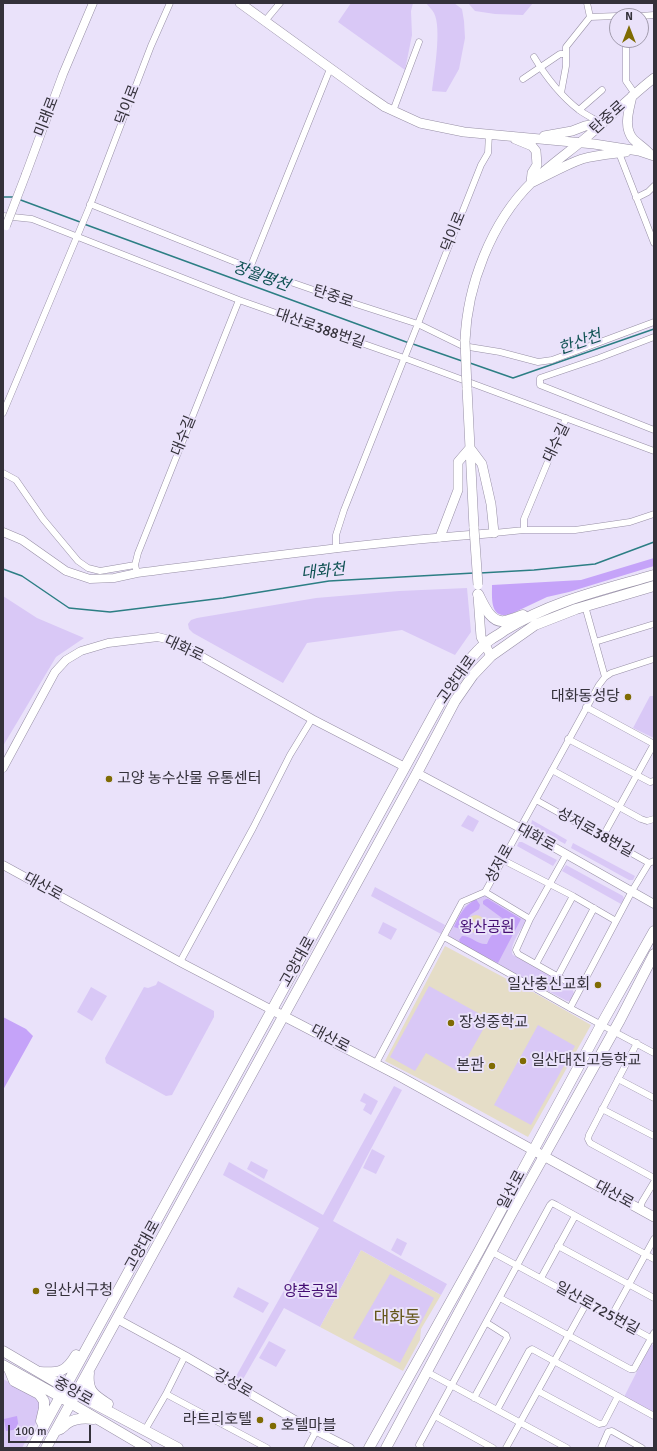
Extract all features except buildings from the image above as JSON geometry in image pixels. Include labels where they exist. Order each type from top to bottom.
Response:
[{"type":"main road","points":[[240,3],[363,92],[394,111],[420,123],[464,132],[579,143],[639,151],[653,155]]},
{"type":"main road","name":"탄중로","points":[[464,344],[469,303],[476,275],[489,245],[508,210],[531,183],[654,78]]},
{"type":"main road","points":[[634,95],[627,129],[634,139],[653,155]]},
{"type":"main road","points":[[532,138],[572,131],[585,126],[601,123]]},
{"type":"main road","points":[[508,136],[532,146],[536,151],[537,165],[532,173],[531,183]]},
{"type":"main road","points":[[531,183],[567,165],[583,159],[603,154],[639,151]]},
{"type":"main road","points":[[464,344],[481,637],[491,656]]},
{"type":"main road","points":[[470,448],[482,464],[491,504],[494,533]]},
{"type":"main road","points":[[440,537],[458,490],[458,462],[470,448]]},
{"type":"main road","name":"고양대로","points":[[32,1448],[445,694],[472,658],[485,644],[523,619],[570,599],[654,574]]},
{"type":"main road","name":"고양대로","points":[[46,1448],[417,773],[455,701],[473,675],[491,656],[535,625],[585,606],[654,586]]},
{"type":"main road","points":[[478,589],[491,616],[500,621],[544,609]]},
{"type":"main road","name":"일산로","points":[[369,1448],[479,1251],[601,1025],[654,931]]},
{"type":"main road","name":"일산로","points":[[386,1448],[543,1156],[654,954]]},
{"type":"main road","name":"대산로","points":[[272,1010],[376,1063],[654,1217]]},
{"type":"main road","points":[[38,1372],[58,1372],[65,1370],[78,1352],[86,1349]]},
{"type":"main road","name":"중앙로","points":[[3,1351],[76,1394],[178,1448]]},
{"type":"main road","points":[[6,1367],[14,1381],[39,1394],[44,1401],[41,1421],[44,1427]]},
{"type":"main road","name":"중앙로","points":[[6,1367],[60,1397],[140,1446]]},
{"type":"main road","points":[[89,1370],[88,1384],[91,1392],[113,1408],[116,1415]]},
{"type":"main road","points":[[56,1431],[62,1429],[71,1421],[87,1418],[96,1419]]},
{"type":"street","name":"미래로","points":[[4,229],[63,74],[93,3]]},
{"type":"street","name":"덕이로","points":[[77,234],[90,206],[151,46],[170,3]]},
{"type":"street","points":[[265,21],[280,3]]},
{"type":"street","points":[[587,3],[590,18]]},
{"type":"street","points":[[560,93],[566,66],[566,47],[590,18],[609,17]]},
{"type":"street","points":[[394,111],[419,42]]},
{"type":"street","name":"탄중로","points":[[626,48],[626,81],[634,95]]},
{"type":"street","points":[[523,79],[560,54],[566,54]]},
{"type":"street","points":[[534,57],[560,93],[579,110],[601,123]]},
{"type":"street","points":[[250,268],[330,69]]},
{"type":"street","points":[[579,110],[602,90]]},
{"type":"street","name":"덕이로","points":[[405,356],[481,165],[488,153],[489,134]]},
{"type":"street","points":[[618,153],[654,243]]},
{"type":"street","points":[[636,198],[648,192],[654,186]]},
{"type":"street","name":"탄중로","points":[[90,206],[250,268],[464,344]]},
{"type":"street","name":"대산로388번길","points":[[3,216],[32,219],[77,234],[239,300],[405,356],[566,418]]},
{"type":"street","points":[[3,413],[77,234]]},
{"type":"street","name":"대수길","points":[[136,569],[138,554],[239,300]]},
{"type":"street","points":[[464,344],[538,362],[552,360],[654,322]]},
{"type":"street","points":[[654,337],[540,378],[540,385],[654,430]]},
{"type":"street","points":[[336,549],[336,535],[344,510],[405,356]]},
{"type":"street","name":"대수길","points":[[524,530],[524,519],[566,418],[654,451]]},
{"type":"street","points":[[3,473],[16,480],[43,519],[78,561],[88,568],[100,570],[136,569],[440,537],[524,530],[575,530],[630,522],[654,514]]},
{"type":"street","points":[[3,532],[22,540],[66,570],[90,578],[114,578],[136,569]]},
{"type":"street","points":[[585,606],[605,677],[611,673],[654,660]]},
{"type":"street","points":[[595,642],[654,624]]},
{"type":"street","name":"대화로","points":[[3,768],[55,672],[66,660],[81,651],[108,643],[158,637],[174,641],[312,719],[405,767]]},
{"type":"street","name":"성저로","points":[[376,1063],[462,902],[485,892],[568,739],[605,677]]},
{"type":"street","points":[[586,707],[654,744],[602,838]]},
{"type":"street","points":[[180,962],[254,828],[290,755],[312,719]]},
{"type":"street","points":[[568,739],[637,776],[650,782],[654,781]]},
{"type":"street","points":[[552,770],[641,819],[647,821],[654,819]]},
{"type":"street","name":"대화로","points":[[417,773],[520,828],[654,904]]},
{"type":"street","name":"성저로38번길","points":[[536,800],[602,838],[651,862]]},
{"type":"street","points":[[566,855],[530,919],[516,950],[518,954],[580,989]]},
{"type":"street","points":[[503,860],[573,896],[616,921]]},
{"type":"street","points":[[570,1008],[632,891],[651,862]]},
{"type":"street","name":"대산로","points":[[3,865],[180,962],[272,1010]]},
{"type":"street","points":[[485,892],[530,919]]},
{"type":"street","points":[[536,964],[573,896]]},
{"type":"street","points":[[558,976],[594,908]]},
{"type":"street","points":[[444,937],[570,1008],[654,1053]]},
{"type":"street","points":[[637,1043],[588,1139],[590,1143],[654,1178]]},
{"type":"street","points":[[618,1079],[654,1098]]},
{"type":"street","points":[[602,1109],[654,1136]]},
{"type":"street","points":[[640,1209],[642,1202],[654,1182]]},
{"type":"street","points":[[420,1447],[451,1385],[488,1321],[552,1203],[654,1259]]},
{"type":"street","name":"일산로725번길","points":[[541,1278],[575,1216]]},
{"type":"street","points":[[611,1317],[654,1239]]},
{"type":"street","points":[[558,1246],[654,1298]]},
{"type":"street","name":"일산로725번길","points":[[492,1252],[586,1304],[653,1337]]},
{"type":"street","points":[[500,1298],[630,1369],[634,1368],[653,1337]]},
{"type":"street","points":[[506,1448],[586,1304]]},
{"type":"street","name":"강성로","points":[[117,1319],[316,1431],[350,1448]]},
{"type":"street","points":[[474,1398],[507,1338],[506,1335],[488,1321]]},
{"type":"street","points":[[497,1410],[529,1351],[532,1350],[654,1416]]},
{"type":"street","points":[[145,1430],[166,1394],[185,1356]]},
{"type":"street","points":[[427,1372],[566,1448]]},
{"type":"street","points":[[538,1391],[599,1424],[604,1423],[618,1396]]},
{"type":"street","points":[[166,1394],[267,1448]]},
{"type":"street","points":[[435,1416],[493,1448]]},
{"type":"street","points":[[307,1448],[316,1431]]},
{"type":"street","points":[[600,1448],[608,1432],[612,1431],[642,1448]]},
{"type":"shaded area","points":[[654,558],[654,566],[569,592],[547,597],[511,614],[499,614],[492,602],[492,585],[581,580]]},
{"type":"shaded area","points":[[476,899],[480,905],[479,909],[470,915],[464,930],[454,927],[462,911]]},
{"type":"shaded area","points":[[486,899],[521,919],[498,963],[461,944],[459,940],[462,936],[466,936],[480,943],[487,944],[493,934],[503,931],[506,927],[506,921],[483,904],[483,901]]},
{"type":"shaded area","points":[[445,946],[526,988],[591,1025],[528,1137],[385,1061]]},
{"type":"shaded area","points":[[3,1017],[26,1029],[33,1036],[3,1090]]},
{"type":"shaded area","points":[[361,1250],[441,1295],[421,1329],[420,1340],[403,1371],[320,1327]]},
{"type":"shaded area","points":[[17,1416],[19,1429],[6,1431],[4,1419]]},
{"type":"green space","points":[[351,3],[413,3],[411,11],[412,35],[405,70],[338,22]]},
{"type":"green space","points":[[426,3],[454,3],[462,9],[465,38],[459,69],[446,92],[432,91],[437,51],[437,29],[434,13]]},
{"type":"green space","points":[[468,3],[533,3],[523,15],[495,14],[475,11]]},
{"type":"green space","points":[[467,588],[471,632],[455,655],[402,630],[307,643],[283,683],[193,633],[189,629],[188,624],[191,620],[197,618],[316,598],[399,591]]},
{"type":"green space","points":[[3,596],[37,618],[84,638],[56,657],[3,746]]},
{"type":"green space","points":[[650,696],[654,696],[654,738],[633,728]]},
{"type":"green space","points":[[468,815],[479,821],[473,832],[461,826]]},
{"type":"green space","points":[[532,820],[567,840],[565,844],[531,825]]},
{"type":"green space","points":[[519,842],[522,842],[557,860],[553,866],[517,846]]},
{"type":"green space","points":[[573,843],[635,876],[633,880],[629,880],[571,848]]},
{"type":"green space","points":[[566,865],[623,896],[624,899],[621,904],[562,871]]},
{"type":"green space","points":[[375,887],[445,925],[441,934],[371,896]]},
{"type":"green space","name":"왕산공원","points":[[486,896],[527,920],[512,947],[513,955],[572,987],[574,994],[570,1001],[567,1001],[451,940],[449,935],[461,911],[469,903]]},
{"type":"green space","points":[[383,922],[397,929],[391,940],[378,933]]},
{"type":"green space","points":[[158,981],[214,1011],[214,1017],[172,1095],[166,1096],[106,1063],[105,1058],[144,987],[148,988],[156,985]]},
{"type":"green space","points":[[429,986],[489,1019],[459,1072],[426,1053],[415,1071],[390,1057]]},
{"type":"green space","points":[[91,987],[107,996],[92,1021],[77,1012]]},
{"type":"green space","points":[[538,1025],[575,1046],[531,1125],[494,1105]]},
{"type":"green space","name":"양촌공원","points":[[394,1086],[402,1090],[333,1221],[447,1284],[441,1295],[361,1250],[320,1327],[284,1308],[242,1381],[235,1378],[319,1228],[223,1175],[229,1162],[323,1215]]},
{"type":"green space","points":[[364,1093],[378,1101],[371,1115],[363,1110],[366,1104],[360,1101]]},
{"type":"green space","points":[[372,1149],[385,1156],[376,1174],[363,1168]]},
{"type":"green space","points":[[251,1161],[268,1170],[264,1179],[247,1169]]},
{"type":"green space","points":[[397,1238],[407,1243],[401,1256],[391,1250]]},
{"type":"green space","points":[[390,1274],[434,1298],[400,1363],[353,1338]]},
{"type":"green space","points":[[238,1287],[269,1303],[263,1313],[233,1297]]},
{"type":"green space","points":[[269,1341],[286,1350],[276,1367],[259,1358]]},
{"type":"green space","points":[[651,1344],[654,1346],[654,1413],[624,1397]]},
{"type":"green space","points":[[3,1379],[39,1397],[42,1412],[22,1448],[3,1448]]},
{"type":"sand","points":[[476,915],[482,918],[485,924],[482,930],[476,933],[470,930],[467,924],[470,918]]},
{"type":"waterway","name":"장월평천","points":[[3,197],[13,197]]},
{"type":"waterway","name":"장월평천","points":[[18,199],[80,222]]},
{"type":"waterway","name":"장월평천","points":[[84,224],[409,343]]},
{"type":"waterway","name":"한산천","points":[[470,363],[513,378],[654,329]]},
{"type":"waterway","name":"장월평천","points":[[413,344],[462,361]]},
{"type":"waterway","name":"대화천","points":[[480,573],[534,570],[595,564],[654,542]]},
{"type":"waterway","name":"대화천","points":[[3,569],[22,576],[69,608],[110,612],[223,598],[329,581],[474,573]]},
{"type":"place","name":"대화동성당","points":[[628,697]]},
{"type":"place","name":"고양 농수산물 유통센터","points":[[109,779]]},
{"type":"place","name":"일산충신교회","points":[[598,985]]},
{"type":"place","name":"장성중학교","points":[[451,1023]]},
{"type":"place","name":"일산대진고등학교","points":[[523,1061]]},
{"type":"place","name":"본관","points":[[492,1066]]},
{"type":"place","name":"일산서구청","points":[[36,1291]]},
{"type":"place","name":"라트리호텔","points":[[260,1420]]},
{"type":"place","name":"호텔마블","points":[[273,1426]]},
{"type":"district","name":"대화동","points":[[397,1319]]}]
